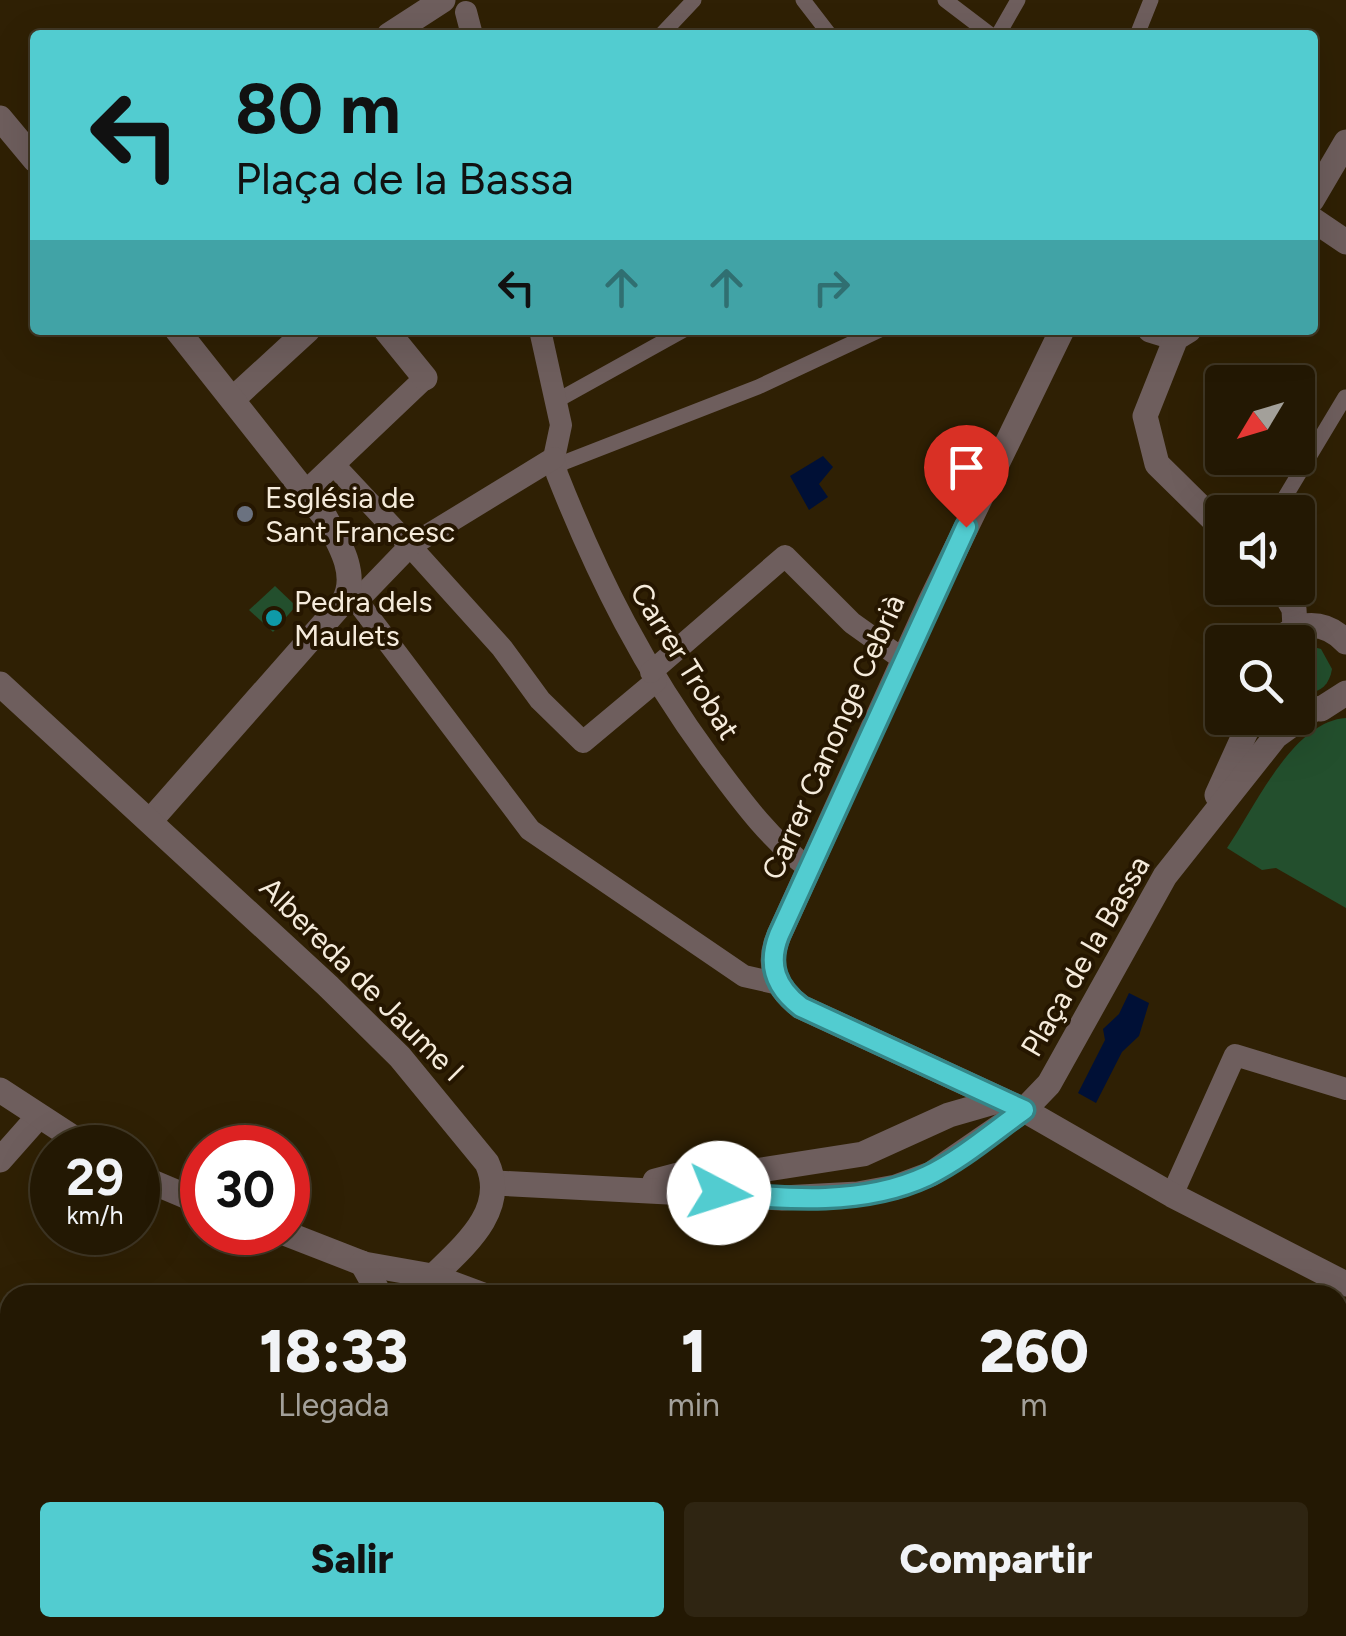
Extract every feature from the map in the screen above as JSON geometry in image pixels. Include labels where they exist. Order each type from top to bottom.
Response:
[{"type":"street","points":[[399,30],[426,4]]},
{"type":"street","points":[[0,118],[30,154]]},
{"type":"street","points":[[1318,190],[1346,142]]},
{"type":"street","points":[[1318,222],[1346,242]]},
{"type":"street","points":[[181,335],[306,491],[340,547],[352,598],[530,830],[750,980],[779,984],[788,997],[817,1016],[1013,1105],[1172,1195],[1346,1284]]},
{"type":"street","points":[[234,398],[303,335]]},
{"type":"street","points":[[306,491],[425,378],[390,335]]},
{"type":"street","points":[[150,820],[352,598],[410,546],[554,462],[561,439],[558,400],[541,335]]},
{"type":"street","name":"Carrer Canonge Cebrià","points":[[779,984],[773,969],[774,948],[904,660],[1060,335]]},
{"type":"street","points":[[1183,335],[1145,416],[1164,472],[1205,512]]},
{"type":"street","name":"Carrer Trobat","points":[[554,462],[608,596],[654,677],[754,816],[809,868]]},
{"type":"street","points":[[334,466],[502,648],[540,700],[583,742],[785,556],[852,623],[904,660]]},
{"type":"street","points":[[1315,628],[1324,626],[1343,638]]},
{"type":"street","points":[[1315,707],[1334,704],[1346,693]]},
{"type":"street","name":"Albereda de Jaume I","points":[[4,696],[150,820],[400,1058],[463,1128],[496,1183]]},
{"type":"street","points":[[1201,832],[1244,735]]},
{"type":"street","points":[[1201,832],[1277,735]]},
{"type":"street","name":"Plaça de la Bassa","points":[[628,1188],[809,1198],[896,1187],[931,1174],[1064,1064],[1166,876],[1201,832]]},
{"type":"street","points":[[1172,1195],[1236,1055],[1346,1089]]},
{"type":"street","points":[[0,1090],[53,1125]]},
{"type":"street","points":[[424,1285],[474,1234],[493,1201],[496,1183],[628,1188],[693,1171],[761,1170],[864,1154],[949,1114],[1013,1105]]},
{"type":"street","points":[[0,1160],[39,1116]]},
{"type":"street","points":[[310,1243],[420,1285]]},
{"type":"street","points":[[362,1263],[374,1285]]},
{"type":"lane","points":[[666,30],[694,0]]},
{"type":"lane","points":[[803,0],[826,30]]},
{"type":"lane","points":[[945,0],[987,30]]},
{"type":"lane","points":[[997,30],[1018,0]]},
{"type":"lane","points":[[1139,30],[1152,0]]},
{"type":"lane","points":[[558,400],[675,335]]},
{"type":"lane","points":[[554,462],[758,387],[869,335]]},
{"type":"lane","points":[[1286,495],[1346,397]]},
{"type":"green space","points":[[275,586],[296,606],[273,632],[249,610]]},
{"type":"green space","points":[[1315,647],[1321,649],[1332,669],[1321,689],[1315,691]]},
{"type":"green space","points":[[1346,718],[1346,908],[1276,868],[1262,870],[1227,848],[1292,750],[1327,723]]},
{"type":"water","points":[[823,456],[833,467],[819,484],[828,497],[809,510],[790,476]]},
{"type":"water","points":[[1129,993],[1149,1003],[1139,1036],[1122,1052],[1096,1103],[1078,1093],[1105,1040],[1103,1029],[1119,1014]]},
{"type":"place","name":"Església de Sant Francesc","points":[[245,514]]},
{"type":"place","name":"Pedra dels Maulets","points":[[274,618]]},
{"type":"route","points":[[719,1193],[809,1198],[896,1187],[931,1174],[1024,1110],[801,1007],[788,997],[775,976],[772,960],[779,935],[966,527]]}]
